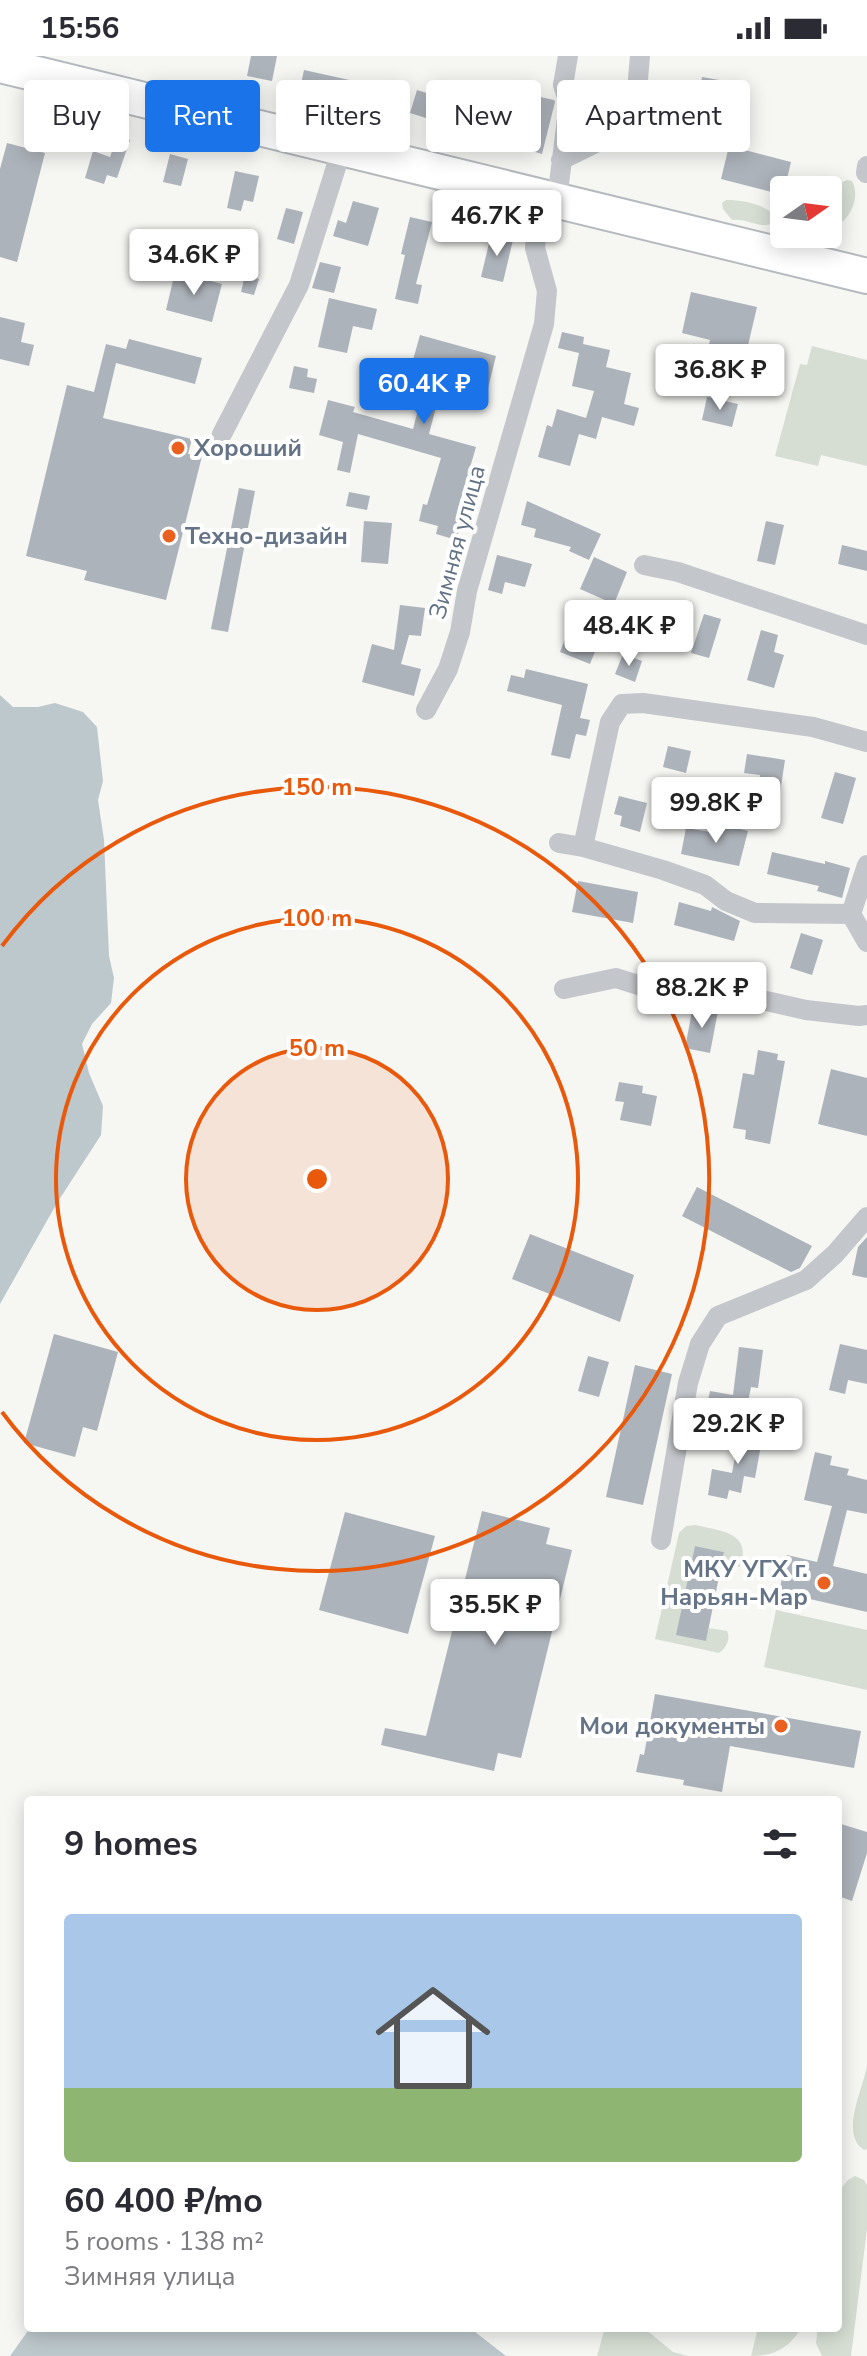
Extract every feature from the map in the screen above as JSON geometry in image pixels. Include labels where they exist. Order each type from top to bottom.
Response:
[{"type":"main road","points":[[0,65],[276,132]]},
{"type":"main road","points":[[358,152],[867,276]]},
{"type":"street","name":"Зимняя улица","points":[[426,710],[448,669],[460,632],[467,591],[544,324],[547,291],[535,248],[561,160],[569,103],[563,85],[568,56]]},
{"type":"street","points":[[561,160],[634,124],[640,56]]},
{"type":"street","points":[[222,434],[299,285],[341,152]]},
{"type":"street","points":[[644,565],[678,572],[867,635]]},
{"type":"street","points":[[583,847],[610,722],[622,704],[643,703],[813,727],[867,742]]},
{"type":"street","points":[[559,843],[663,870],[705,885],[726,901],[755,913],[851,914]]},
{"type":"street","points":[[867,865],[851,914],[867,942]]},
{"type":"street","points":[[564,989],[616,978],[654,990],[709,988],[806,1010],[867,1015]]},
{"type":"street","points":[[661,1540],[688,1383],[700,1344],[712,1325],[718,1316],[806,1280],[835,1254],[867,1217]]},
{"type":"shaded area","points":[[852,181],[855,196],[851,211],[842,222],[842,182]]},
{"type":"shaded area","points":[[726,200],[744,201],[761,206],[770,211],[770,224],[732,220],[722,203]]},
{"type":"shaded area","points":[[812,346],[867,360],[867,466],[821,455],[818,466],[775,456],[800,364],[807,365]]},
{"type":"shaded area","points":[[0,695],[13,707],[55,703],[83,712],[97,727],[103,781],[98,800],[104,840],[109,956],[114,978],[111,1003],[92,1024],[82,1044],[89,1073],[103,1106],[101,1135],[57,1203],[0,1304]]},
{"type":"shaded area","points":[[696,1525],[732,1535],[742,1547],[740,1567],[721,1565],[724,1552],[695,1546],[677,1634],[706,1640],[709,1628],[727,1631],[727,1643],[719,1653],[655,1639],[679,1533],[686,1526]]},
{"type":"shaded area","points":[[776,1610],[867,1630],[867,1690],[764,1667]]},
{"type":"shaded area","points":[[867,2065],[867,2149],[864,2150],[857,2143],[853,2122]]},
{"type":"shaded area","points":[[855,2176],[867,2185],[867,2229],[851,2356],[822,2356],[816,2343],[817,2332],[842,2332],[842,2187]]},
{"type":"shaded area","points":[[27,2332],[475,2332],[506,2356],[10,2356]]},
{"type":"shaded area","points":[[604,2332],[649,2332],[673,2352],[688,2356],[597,2356]]},
{"type":"shaded area","points":[[757,2332],[798,2332],[780,2350],[751,2356]]},
{"type":"building","points":[[251,56],[277,56],[272,81],[247,76]]},
{"type":"building","points":[[304,70],[349,80],[302,80]]},
{"type":"building","points":[[417,90],[426,93],[426,118],[410,113]]},
{"type":"building","points":[[541,97],[555,102],[542,154],[535,152],[541,152]]},
{"type":"building","points":[[7,143],[24,147],[24,152],[45,153],[17,262],[0,257],[0,169]]},
{"type":"building","points":[[750,151],[791,162],[788,176],[770,176],[770,192],[721,179],[728,152]]},
{"type":"building","points":[[93,152],[110,157],[112,152],[126,152],[117,178],[107,175],[104,184],[85,178]]},
{"type":"building","points":[[170,154],[188,159],[181,186],[163,182]]},
{"type":"building","points":[[235,171],[259,176],[253,202],[244,200],[241,211],[227,208]]},
{"type":"building","points":[[353,201],[379,208],[368,246],[333,236],[338,220],[346,223]]},
{"type":"building","points":[[286,208],[303,212],[294,244],[277,239]]},
{"type":"building","points":[[410,217],[432,222],[416,284],[422,285],[418,304],[395,299]]},
{"type":"building","points":[[491,235],[513,240],[503,282],[481,277]]},
{"type":"building","points":[[320,262],[341,267],[334,293],[312,288]]},
{"type":"building","points":[[175,272],[222,284],[212,322],[166,310]]},
{"type":"building","points":[[245,275],[259,279],[254,295],[241,292]]},
{"type":"building","points":[[691,292],[757,307],[742,371],[705,363],[710,340],[682,333]]},
{"type":"building","points":[[329,298],[377,309],[372,330],[353,326],[347,353],[318,347]]},
{"type":"building","points":[[0,317],[25,323],[21,342],[34,345],[29,366],[0,359]]},
{"type":"building","points":[[562,332],[584,337],[583,344],[610,350],[606,367],[631,373],[624,404],[639,408],[634,426],[602,417],[596,439],[579,434],[570,466],[538,457],[547,425],[552,427],[557,409],[586,418],[594,391],[572,386],[579,353],[558,348]]},
{"type":"building","points":[[420,335],[496,356],[485,400],[441,388],[429,434],[476,447],[457,512],[463,513],[457,540],[436,534],[438,526],[419,521],[441,458],[358,434],[350,473],[337,470],[343,442],[319,435],[328,400],[355,407],[353,412],[413,429],[428,371],[411,367]]},
{"type":"building","points":[[129,339],[202,358],[195,384],[116,363],[103,418],[192,439],[188,454],[202,456],[166,600],[84,580],[87,571],[26,556],[67,385],[94,392],[106,344],[126,349]]},
{"type":"building","points":[[294,366],[308,369],[307,377],[317,379],[314,393],[289,388]]},
{"type":"building","points":[[707,397],[738,404],[732,427],[702,420]]},
{"type":"building","points":[[239,488],[255,491],[228,632],[211,629]]},
{"type":"building","points":[[349,492],[370,496],[367,510],[346,506]]},
{"type":"building","points":[[527,501],[601,534],[589,560],[569,551],[571,547],[534,537],[536,529],[521,525]]},
{"type":"building","points":[[364,521],[392,523],[388,564],[361,562]]},
{"type":"building","points":[[766,521],[784,525],[775,565],[757,561]]},
{"type":"building","points":[[842,545],[867,551],[867,571],[838,564]]},
{"type":"building","points":[[497,555],[532,564],[525,587],[505,582],[502,594],[488,590]]},
{"type":"building","points":[[594,557],[627,572],[614,604],[580,589]]},
{"type":"building","points":[[654,600],[678,607],[667,646],[642,639]]},
{"type":"building","points":[[400,605],[425,608],[421,636],[409,635],[401,664],[421,669],[414,696],[362,682],[372,644],[394,650]]},
{"type":"building","points":[[704,614],[721,619],[709,658],[691,653]]},
{"type":"building","points":[[761,630],[778,635],[774,652],[784,655],[774,688],[747,680]]},
{"type":"building","points":[[568,631],[598,644],[590,664],[560,652]]},
{"type":"building","points":[[623,654],[642,661],[635,682],[615,674]]},
{"type":"building","points":[[526,669],[588,684],[580,718],[590,720],[586,736],[576,734],[570,759],[551,755],[562,705],[507,691],[511,675],[524,678]]},
{"type":"building","points":[[668,746],[691,751],[686,773],[663,767]]},
{"type":"building","points":[[747,754],[785,760],[780,793],[758,790],[760,775],[744,773]]},
{"type":"building","points":[[835,772],[856,778],[843,824],[821,818]]},
{"type":"building","points":[[619,796],[647,803],[640,832],[620,826],[622,816],[614,814]]},
{"type":"building","points":[[724,825],[748,831],[739,866],[681,854],[686,828],[722,834]]},
{"type":"building","points":[[772,852],[850,868],[842,898],[817,891],[819,886],[767,874]]},
{"type":"building","points":[[578,881],[638,892],[633,923],[572,912]]},
{"type":"building","points":[[679,902],[711,911],[712,907],[740,921],[734,941],[674,925]]},
{"type":"building","points":[[801,933],[823,940],[812,975],[790,968]]},
{"type":"building","points":[[693,1006],[718,1011],[710,1053],[685,1048]]},
{"type":"building","points":[[758,1050],[778,1054],[777,1060],[785,1061],[770,1144],[745,1139],[746,1130],[733,1128],[743,1073],[754,1075]]},
{"type":"building","points":[[831,1069],[867,1078],[867,1136],[818,1124]]},
{"type":"building","points":[[619,1082],[643,1086],[642,1093],[657,1096],[651,1126],[620,1120],[624,1102],[615,1101]]},
{"type":"building","points":[[697,1187],[812,1246],[800,1268],[791,1272],[682,1216]]},
{"type":"building","points":[[530,1234],[634,1275],[620,1322],[512,1279]]},
{"type":"building","points":[[867,1237],[867,1278],[852,1275],[858,1247]]},
{"type":"building","points":[[54,1334],[118,1352],[97,1431],[83,1427],[75,1457],[24,1443]]},
{"type":"building","points":[[840,1344],[867,1350],[867,1384],[848,1380],[845,1394],[829,1390]]},
{"type":"building","points":[[739,1347],[763,1350],[758,1388],[751,1387],[746,1412],[707,1405],[710,1391],[733,1395]]},
{"type":"building","points":[[588,1356],[609,1362],[599,1397],[578,1391]]},
{"type":"building","points":[[635,1365],[672,1374],[643,1505],[606,1497]]},
{"type":"building","points":[[740,1430],[763,1434],[755,1478],[744,1476],[741,1493],[729,1490],[727,1499],[708,1495],[712,1469],[732,1473]]},
{"type":"building","points":[[815,1452],[832,1456],[830,1465],[849,1469],[847,1475],[867,1480],[867,1514],[847,1510],[833,1566],[867,1574],[867,1612],[779,1592],[787,1555],[817,1562],[832,1506],[804,1500]]},
{"type":"building","points":[[482,1511],[550,1528],[546,1544],[572,1550],[521,1758],[498,1753],[494,1771],[381,1745],[385,1728],[426,1736]]},
{"type":"building","points":[[345,1512],[435,1536],[408,1634],[319,1610]]},
{"type":"building","points":[[695,1546],[724,1552],[706,1641],[676,1635]]},
{"type":"building","points":[[655,1694],[861,1731],[854,1768],[730,1746],[722,1792],[683,1785],[684,1780],[636,1772],[640,1754],[644,1755]]},
{"type":"building","points":[[842,1824],[867,1832],[867,1853],[852,1901],[842,1897]]},
{"type":"place","name":"Хороший","points":[[178,448]]},
{"type":"place","name":"Техно-дизайн","points":[[169,536]]},
{"type":"place","name":"МКУ УГХ г. Нарьян-Мар","points":[[824,1583]]},
{"type":"place","name":"Мои документы","points":[[781,1726]]}]
